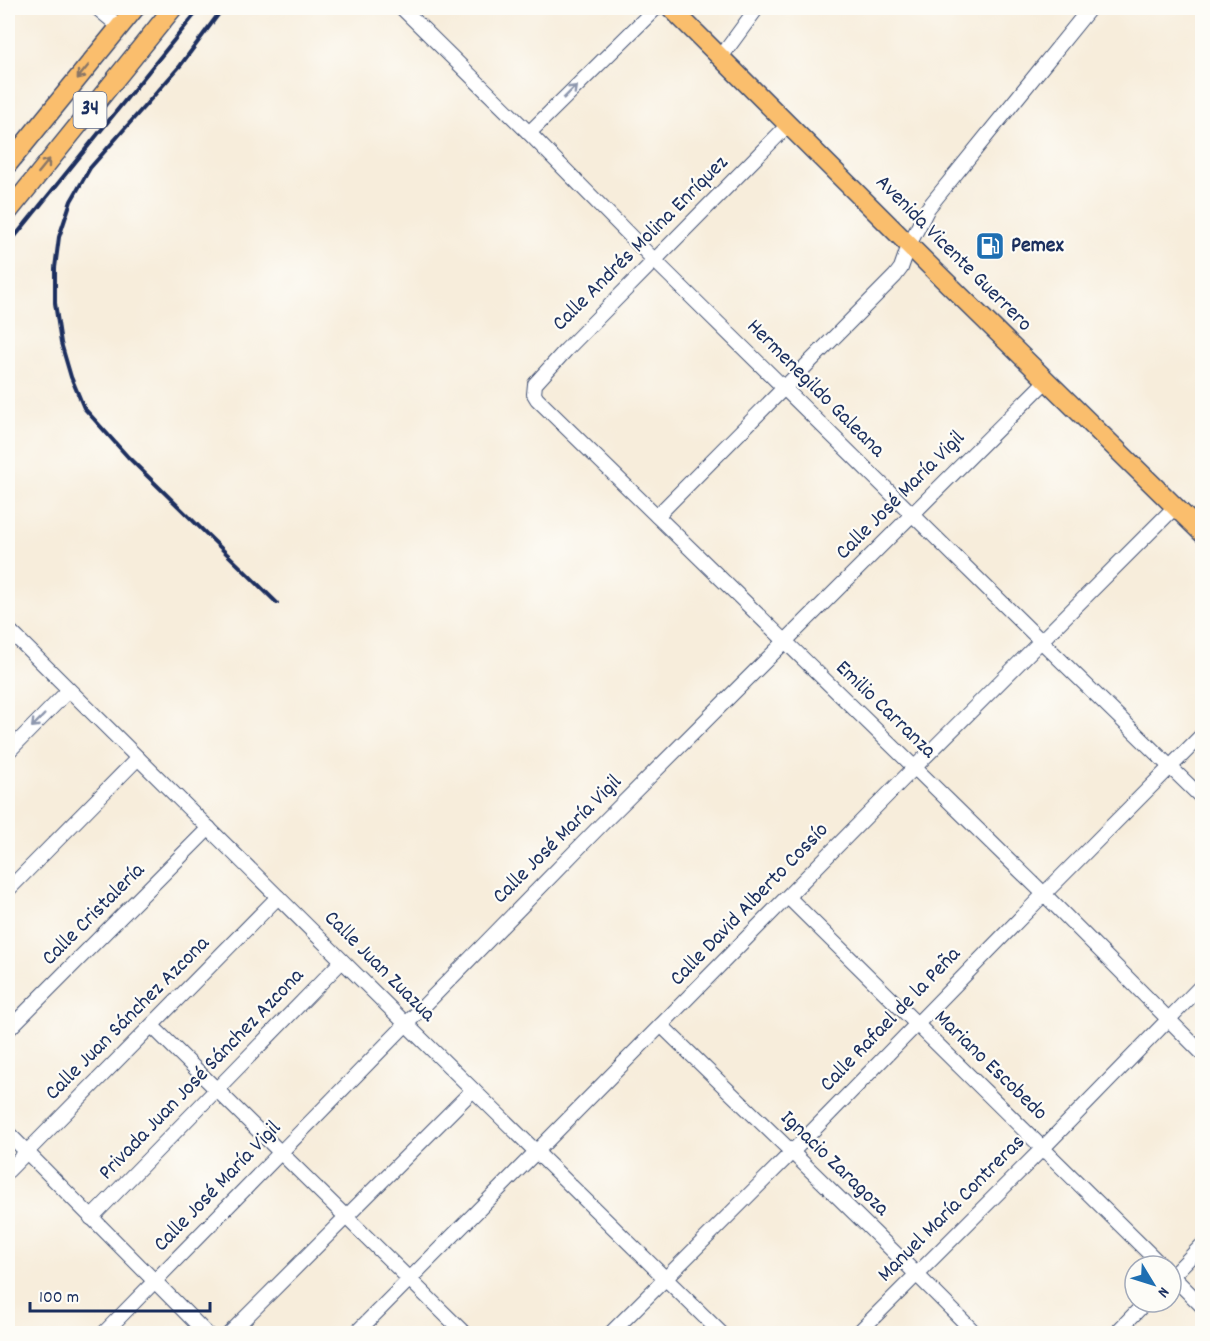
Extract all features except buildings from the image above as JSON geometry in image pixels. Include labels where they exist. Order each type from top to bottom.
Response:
[{"type":"main road","name":"34","points":[[8,164],[135,8]]},
{"type":"main road","name":"34","points":[[8,212],[173,8]]},
{"type":"main road","name":"Avenida Vicente Guerrero","points":[[671,8],[1203,533]]},
{"type":"street","points":[[97,8],[120,27]]},
{"type":"street","name":"Hermenegildo Galeana","points":[[402,8],[654,260],[1203,798]]},
{"type":"street","points":[[529,133],[656,8]]},
{"type":"street","points":[[720,57],[758,8]]},
{"type":"street","points":[[657,516],[895,276],[901,268],[909,244],[928,208],[1090,8]]},
{"type":"street","name":"Calle Andrés Molina Enríquez","points":[[537,399],[534,394],[535,384],[566,350],[789,124]]},
{"type":"street","name":"Calle José María Vigil","points":[[103,1334],[601,825],[1047,380]]},
{"type":"street","name":"Emilio Carranza","points":[[537,399],[1044,894],[1203,1053]]},
{"type":"street","name":"Calle David Alberto Cossío","points":[[355,1334],[1175,507]]},
{"type":"street","name":"Calle Juan Zuazua","points":[[8,629],[722,1334]]},
{"type":"street","points":[[8,752],[69,690]]},
{"type":"street","name":"Calle Rafael de la Peña","points":[[610,1334],[1203,735]]},
{"type":"street","points":[[8,890],[138,758]]},
{"type":"street","name":"Calle Cristalería","points":[[8,1030],[209,828]]},
{"type":"street","name":"Calle Juan Sánchez Azcona","points":[[8,1171],[278,897]]},
{"type":"street","name":"Mariano Escobedo","points":[[788,897],[1150,1254]]},
{"type":"street","name":"Privada Juan José Sánchez Azcona","points":[[91,1218],[342,961]]},
{"type":"street","name":"Manuel María Contreras","points":[[857,1334],[1044,1148],[1203,985]]},
{"type":"street","name":"Ignacio Zaragoza","points":[[661,1025],[918,1274],[976,1334]]},
{"type":"street","points":[[152,1026],[465,1334]]},
{"type":"street","points":[[229,1334],[473,1090]]},
{"type":"street","points":[[8,1133],[207,1334]]},
{"type":"street","points":[[1183,1261],[1203,1245]]},
{"type":"street","name":"Mariano Escobedo","points":[[1183,1287],[1203,1306]]},
{"type":"street","points":[[1115,1334],[1134,1314]]},
{"type":"railway","points":[[8,245],[200,8]]},
{"type":"railway","points":[[223,8],[180,66],[90,168],[71,201],[59,237],[55,268],[55,303],[61,343],[71,377],[84,408],[128,457],[277,603]]},
{"type":"place","name":"Pemex","points":[[990,246]]}]
